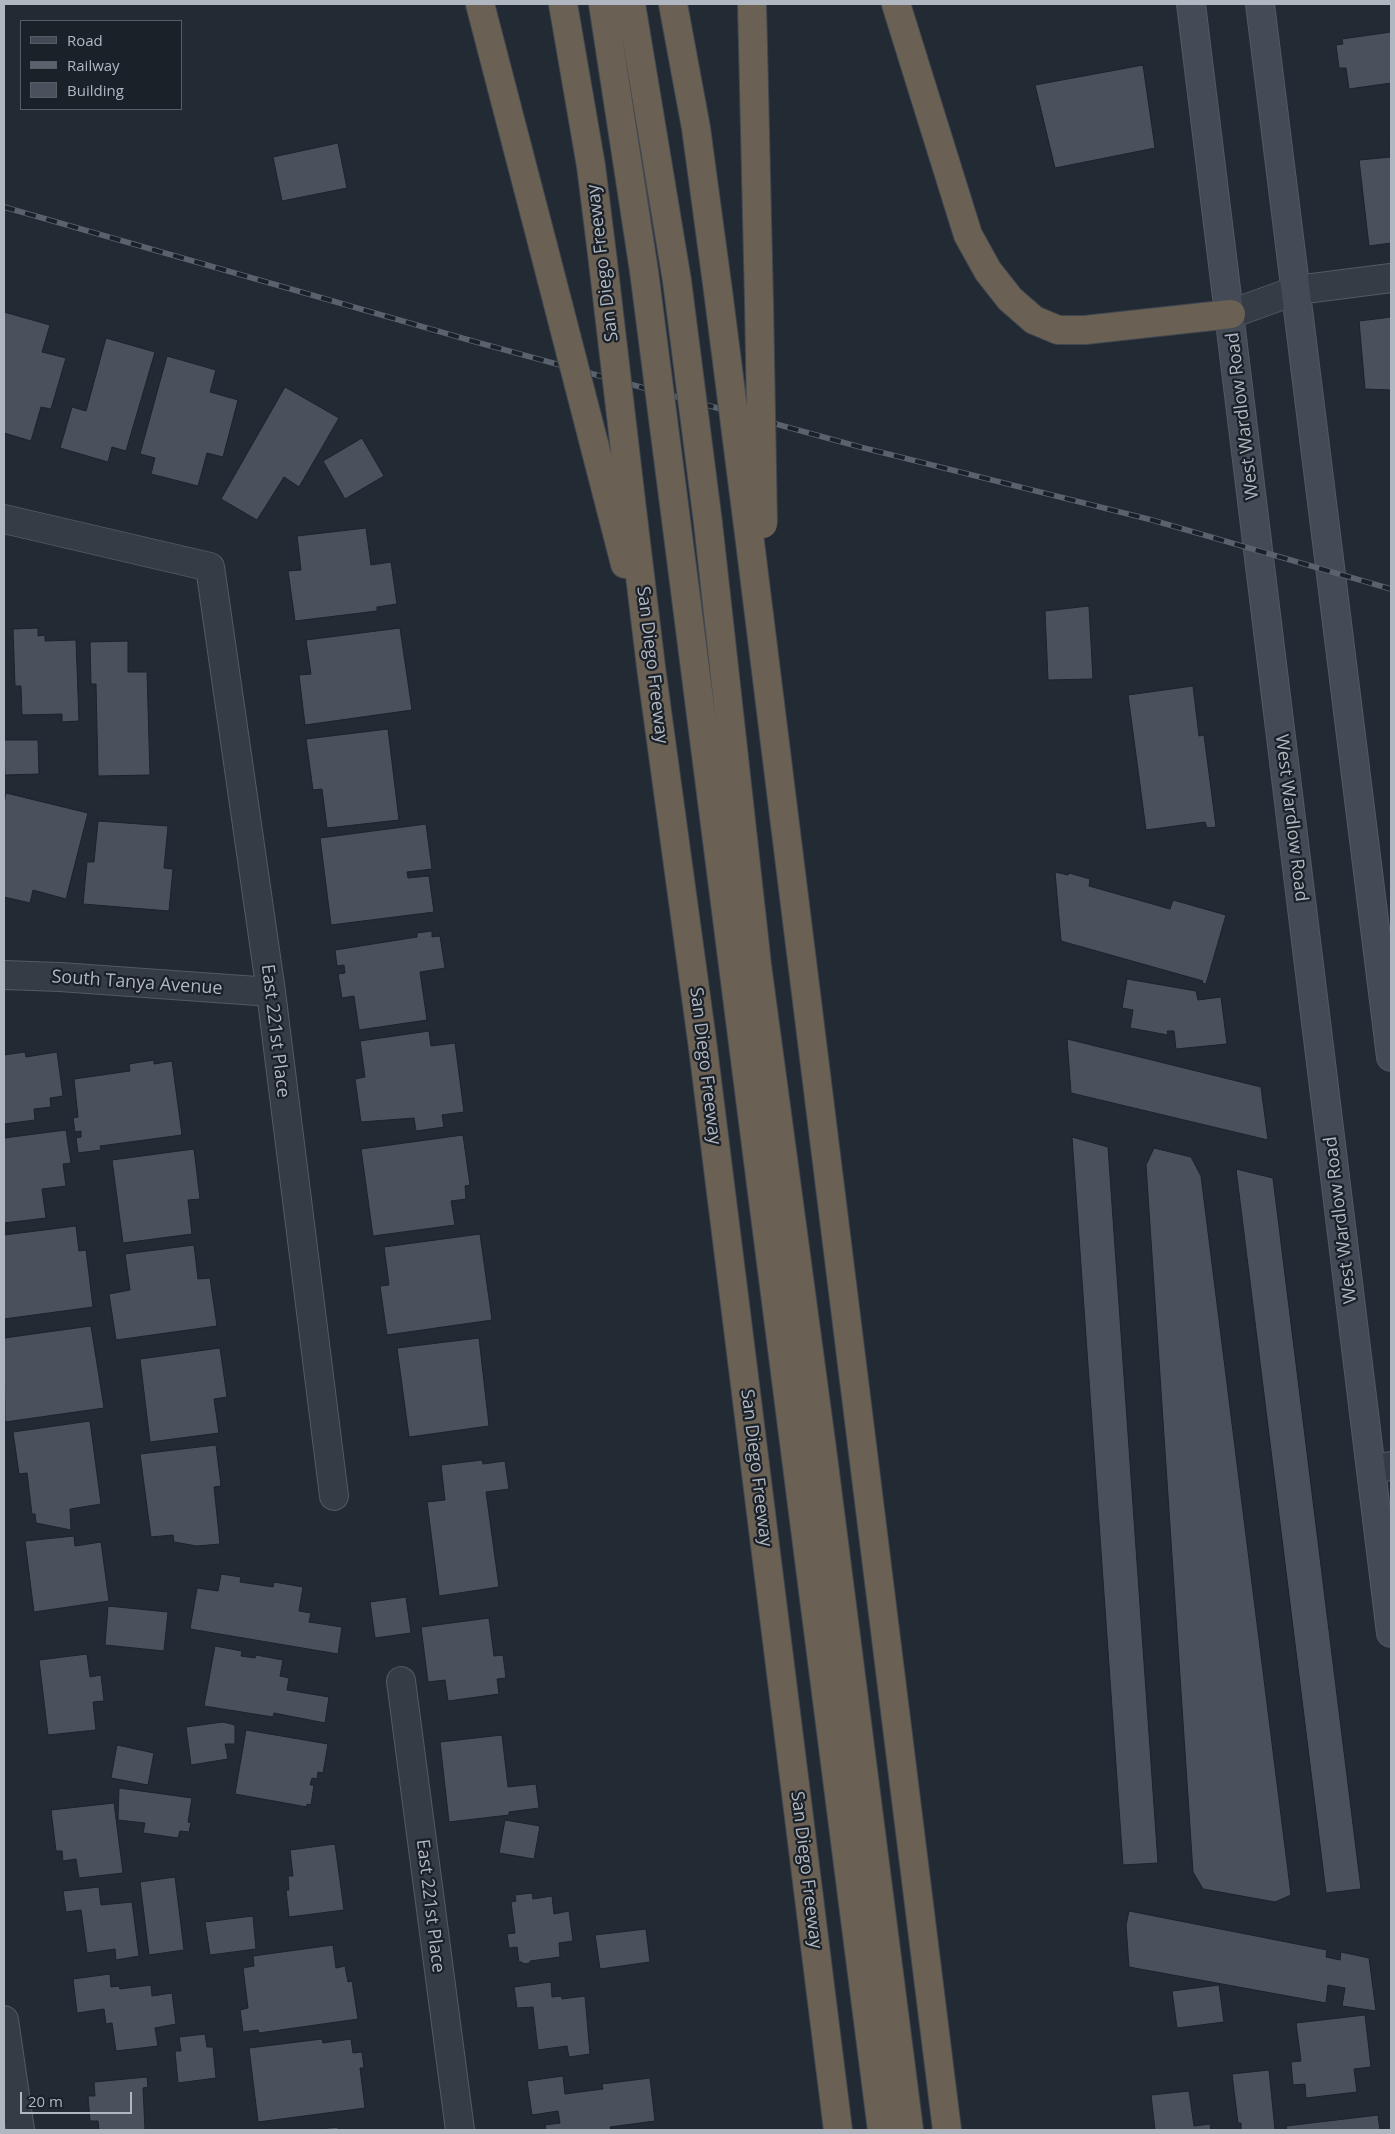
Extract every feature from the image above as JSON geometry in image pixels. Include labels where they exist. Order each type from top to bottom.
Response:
[{"type":"highway","points":[[480,4],[543,246],[619,497]]},
{"type":"highway","name":"San Diego Freeway","points":[[563,4],[591,166],[603,262],[619,497],[651,667],[704,1058],[838,2130]]},
{"type":"highway","points":[[603,4],[644,271],[882,2130]]},
{"type":"highway","points":[[631,4],[677,282],[708,523],[757,965],[822,1449],[909,2130]]},
{"type":"highway","points":[[672,4],[696,128],[718,291],[756,536],[766,660],[947,2130]]},
{"type":"highway","points":[[752,4],[759,302],[756,536]]},
{"type":"highway","points":[[896,4],[968,235],[988,271],[1010,299],[1034,320],[1058,330],[1085,330],[1231,314]]},
{"type":"main road","name":"West Wardlow Road","points":[[1191,4],[1381,1468],[1391,1633]]},
{"type":"main road","points":[[1260,4],[1391,1057]]},
{"type":"street","points":[[1231,314],[1297,290],[1391,278]]},
{"type":"street","name":"East 221st Place","points":[[4,519],[210,567],[271,992],[334,1496]]},
{"type":"street","name":"South Tanya Avenue","points":[[4,975],[60,976],[271,992]]},
{"type":"street","name":"East 221st Place","points":[[401,1681],[460,2130]]},
{"type":"street","points":[[4,2020],[20,2130]]},
{"type":"building","points":[[1391,32],[1391,83],[1349,89],[1346,68],[1339,68],[1336,45],[1343,44],[1342,39]]},
{"type":"building","points":[[1143,65],[1155,148],[1055,168],[1035,85]]},
{"type":"building","points":[[338,143],[347,188],[282,201],[273,157]]},
{"type":"building","points":[[1391,157],[1391,243],[1369,246],[1359,160]]},
{"type":"building","points":[[4,312],[50,325],[42,352],[66,358],[51,409],[41,407],[31,441],[4,433]]},
{"type":"building","points":[[1391,317],[1391,390],[1365,389],[1359,321]]},
{"type":"building","points":[[106,338],[155,352],[126,451],[112,447],[108,462],[60,448],[72,407],[86,411]]},
{"type":"building","points":[[167,356],[216,370],[210,392],[238,400],[223,457],[207,453],[198,486],[151,474],[155,458],[140,454]]},
{"type":"building","points":[[285,387],[339,418],[299,487],[284,477],[257,520],[221,499]]},
{"type":"building","points":[[362,438],[384,476],[345,499],[323,461]]},
{"type":"building","points":[[366,528],[371,565],[391,562],[397,604],[377,607],[377,611],[295,621],[288,571],[301,570],[297,536]]},
{"type":"building","points":[[1089,606],[1093,679],[1048,680],[1045,611]]},
{"type":"building","points":[[38,628],[38,636],[45,635],[45,641],[76,640],[79,721],[62,722],[62,714],[22,715],[21,686],[15,686],[13,629]]},
{"type":"building","points":[[400,628],[412,710],[305,725],[299,675],[311,674],[306,640]]},
{"type":"building","points":[[128,641],[128,672],[147,672],[150,775],[98,776],[96,684],[91,684],[90,642]]},
{"type":"building","points":[[1193,686],[1199,736],[1204,735],[1216,827],[1207,828],[1205,822],[1146,830],[1128,695]]},
{"type":"building","points":[[388,729],[399,820],[327,828],[322,789],[313,790],[306,739]]},
{"type":"building","points":[[4,740],[38,740],[39,774],[5,775]]},
{"type":"building","points":[[6,793],[88,813],[66,899],[33,890],[30,903],[4,897],[4,803]]},
{"type":"building","points":[[98,821],[168,826],[164,868],[173,869],[169,911],[83,904],[87,862],[94,862]]},
{"type":"building","points":[[426,824],[432,869],[407,872],[408,878],[429,876],[434,912],[331,925],[320,838]]},
{"type":"building","points":[[1055,872],[1068,875],[1069,873],[1090,879],[1089,886],[1170,909],[1173,900],[1226,915],[1206,984],[1202,983],[1203,981],[1061,941]]},
{"type":"building","points":[[432,931],[432,937],[440,936],[445,968],[420,972],[427,1020],[359,1030],[354,996],[342,998],[338,974],[345,973],[344,965],[337,966],[335,950],[417,937],[417,933]]},
{"type":"building","points":[[1127,979],[1196,991],[1198,1000],[1221,997],[1227,1044],[1176,1049],[1174,1031],[1167,1031],[1168,1035],[1130,1028],[1133,1010],[1122,1008]]},
{"type":"building","points":[[429,1031],[431,1046],[455,1043],[464,1112],[442,1115],[444,1127],[416,1131],[414,1118],[361,1122],[355,1079],[365,1077],[360,1041]]},
{"type":"building","points":[[1067,1039],[1261,1087],[1268,1140],[1071,1093]]},
{"type":"building","points":[[25,1052],[26,1057],[57,1052],[63,1096],[50,1098],[51,1107],[34,1109],[35,1120],[4,1124],[4,1055]]},
{"type":"building","points":[[154,1060],[154,1064],[172,1061],[182,1135],[100,1146],[101,1150],[78,1153],[76,1138],[81,1137],[81,1131],[75,1132],[73,1118],[78,1117],[74,1079],[130,1071],[129,1064]]},
{"type":"building","points":[[66,1130],[71,1163],[63,1164],[66,1186],[42,1189],[46,1218],[4,1223],[4,1138]]},
{"type":"building","points":[[463,1135],[470,1185],[465,1186],[466,1199],[451,1201],[455,1225],[373,1236],[361,1149]]},
{"type":"building","points":[[1072,1137],[1108,1147],[1158,1863],[1123,1865]]},
{"type":"building","points":[[1154,1148],[1191,1157],[1201,1176],[1291,1895],[1275,1902],[1203,1889],[1193,1872],[1146,1165]]},
{"type":"building","points":[[194,1149],[200,1199],[188,1200],[192,1234],[123,1243],[112,1160]]},
{"type":"building","points":[[1236,1169],[1273,1178],[1361,1889],[1326,1893]]},
{"type":"building","points":[[76,1226],[79,1251],[86,1250],[93,1307],[4,1319],[4,1235]]},
{"type":"building","points":[[480,1234],[492,1320],[387,1335],[380,1286],[389,1285],[384,1247]]},
{"type":"building","points":[[194,1245],[198,1279],[210,1278],[217,1326],[116,1340],[109,1294],[130,1290],[125,1254]]},
{"type":"building","points":[[91,1326],[104,1408],[5,1422],[4,1338]]},
{"type":"building","points":[[479,1338],[489,1426],[409,1437],[397,1348]]},
{"type":"building","points":[[220,1348],[227,1397],[214,1399],[219,1433],[150,1442],[140,1359]]},
{"type":"building","points":[[90,1421],[101,1504],[70,1509],[71,1530],[36,1523],[35,1514],[32,1514],[27,1473],[19,1474],[13,1432]]},
{"type":"building","points":[[216,1445],[221,1486],[214,1487],[220,1544],[197,1546],[174,1542],[173,1535],[151,1537],[140,1454]]},
{"type":"building","points":[[482,1460],[483,1464],[505,1461],[509,1489],[486,1492],[499,1587],[439,1596],[427,1502],[445,1500],[441,1465]]},
{"type":"building","points":[[74,1536],[75,1546],[101,1542],[109,1601],[34,1612],[25,1541]]},
{"type":"building","points":[[221,1574],[241,1577],[240,1582],[273,1587],[274,1582],[303,1587],[299,1611],[311,1613],[309,1622],[342,1627],[338,1654],[190,1629],[197,1588],[218,1591]]},
{"type":"building","points":[[406,1597],[411,1633],[375,1638],[370,1602]]},
{"type":"building","points":[[108,1606],[168,1612],[164,1651],[105,1645]]},
{"type":"building","points":[[489,1618],[494,1656],[503,1655],[506,1678],[497,1679],[499,1694],[448,1701],[445,1680],[428,1682],[421,1627]]},
{"type":"building","points":[[215,1646],[242,1651],[241,1656],[255,1658],[256,1655],[283,1660],[280,1676],[289,1678],[287,1690],[329,1697],[325,1723],[274,1713],[273,1717],[204,1706]]},
{"type":"building","points":[[87,1654],[90,1677],[101,1675],[104,1701],[93,1702],[96,1730],[48,1735],[39,1660]]},
{"type":"building","points":[[223,1722],[235,1725],[235,1744],[225,1744],[228,1759],[191,1765],[186,1727]]},
{"type":"building","points":[[246,1730],[328,1744],[323,1773],[318,1772],[317,1779],[312,1778],[310,1785],[314,1785],[311,1805],[307,1804],[307,1807],[235,1794]]},
{"type":"building","points":[[502,1735],[508,1787],[536,1784],[539,1808],[509,1812],[509,1815],[449,1822],[440,1742]]},
{"type":"building","points":[[117,1745],[154,1753],[148,1785],[111,1778]]},
{"type":"building","points":[[119,1788],[192,1798],[188,1822],[191,1823],[189,1832],[180,1831],[178,1838],[143,1833],[145,1823],[118,1820]]},
{"type":"building","points":[[114,1803],[123,1873],[79,1878],[76,1859],[63,1861],[62,1851],[56,1851],[51,1810]]},
{"type":"building","points":[[505,1820],[540,1826],[534,1859],[499,1853]]},
{"type":"building","points":[[335,1844],[344,1910],[289,1917],[286,1890],[289,1890],[288,1876],[293,1876],[290,1850]]},
{"type":"building","points":[[175,1877],[184,1950],[149,1955],[140,1882]]},
{"type":"building","points":[[99,1887],[101,1905],[132,1902],[139,1956],[116,1960],[115,1949],[87,1953],[81,1910],[66,1912],[63,1891]]},
{"type":"building","points":[[532,1893],[533,1899],[552,1896],[554,1914],[569,1911],[573,1941],[559,1943],[560,1957],[530,1961],[530,1963],[523,1964],[519,1962],[517,1947],[509,1948],[507,1934],[515,1933],[511,1902],[516,1901],[515,1895]]},
{"type":"building","points":[[1129,1911],[1327,1950],[1326,1957],[1340,1960],[1341,1952],[1369,1958],[1376,2011],[1342,2006],[1345,1988],[1328,1985],[1326,2003],[1129,1967],[1126,1925]]},
{"type":"building","points":[[253,1916],[256,1949],[210,1955],[205,1922]]},
{"type":"building","points":[[646,1929],[650,1962],[600,1969],[595,1935]]},
{"type":"building","points":[[333,1945],[336,1968],[345,1966],[348,1982],[352,1981],[358,2019],[259,2033],[258,2030],[243,2032],[240,2010],[248,2008],[243,1968],[254,1966],[253,1956]]},
{"type":"building","points":[[110,1974],[111,1987],[119,1986],[120,1989],[151,1985],[152,1996],[172,1993],[176,2024],[155,2028],[158,2046],[116,2051],[112,2023],[106,2024],[104,2009],[77,2013],[73,1979]]},
{"type":"building","points":[[551,1982],[552,1997],[561,1996],[562,1999],[585,1996],[590,2054],[569,2057],[567,2046],[538,2050],[533,2007],[517,2008],[514,1987]]},
{"type":"building","points":[[1219,1985],[1224,2022],[1177,2028],[1172,1991]]},
{"type":"building","points":[[1365,2015],[1371,2067],[1354,2069],[1357,2092],[1306,2098],[1305,2084],[1293,2085],[1291,2062],[1301,2061],[1296,2023]]},
{"type":"building","points":[[205,2034],[207,2047],[213,2047],[216,2078],[178,2083],[175,2051],[181,2051],[179,2037]]},
{"type":"building","points":[[322,2039],[323,2043],[351,2039],[353,2053],[362,2052],[364,2068],[360,2068],[365,2108],[258,2122],[249,2048]]},
{"type":"building","points":[[1269,2070],[1275,2130],[1241,2130],[1241,2123],[1238,2123],[1232,2074]]},
{"type":"building","points":[[563,2076],[565,2094],[603,2089],[602,2084],[650,2078],[655,2121],[610,2127],[611,2130],[546,2130],[545,2125],[560,2123],[558,2111],[532,2115],[527,2081]]},
{"type":"building","points":[[147,2077],[148,2087],[143,2088],[145,2130],[99,2130],[98,2121],[90,2121],[88,2096],[95,2096],[94,2082]]},
{"type":"building","points":[[1189,2091],[1194,2126],[1210,2124],[1211,2130],[1155,2130],[1151,2095]]},
{"type":"building","points":[[1378,2115],[1380,2130],[1287,2130],[1286,2126]]},
{"type":"building","points":[[338,2127],[338,2130],[311,2130]]},
{"type":"railway","points":[[4,207],[476,342],[860,447],[1152,520],[1391,589]]}]
